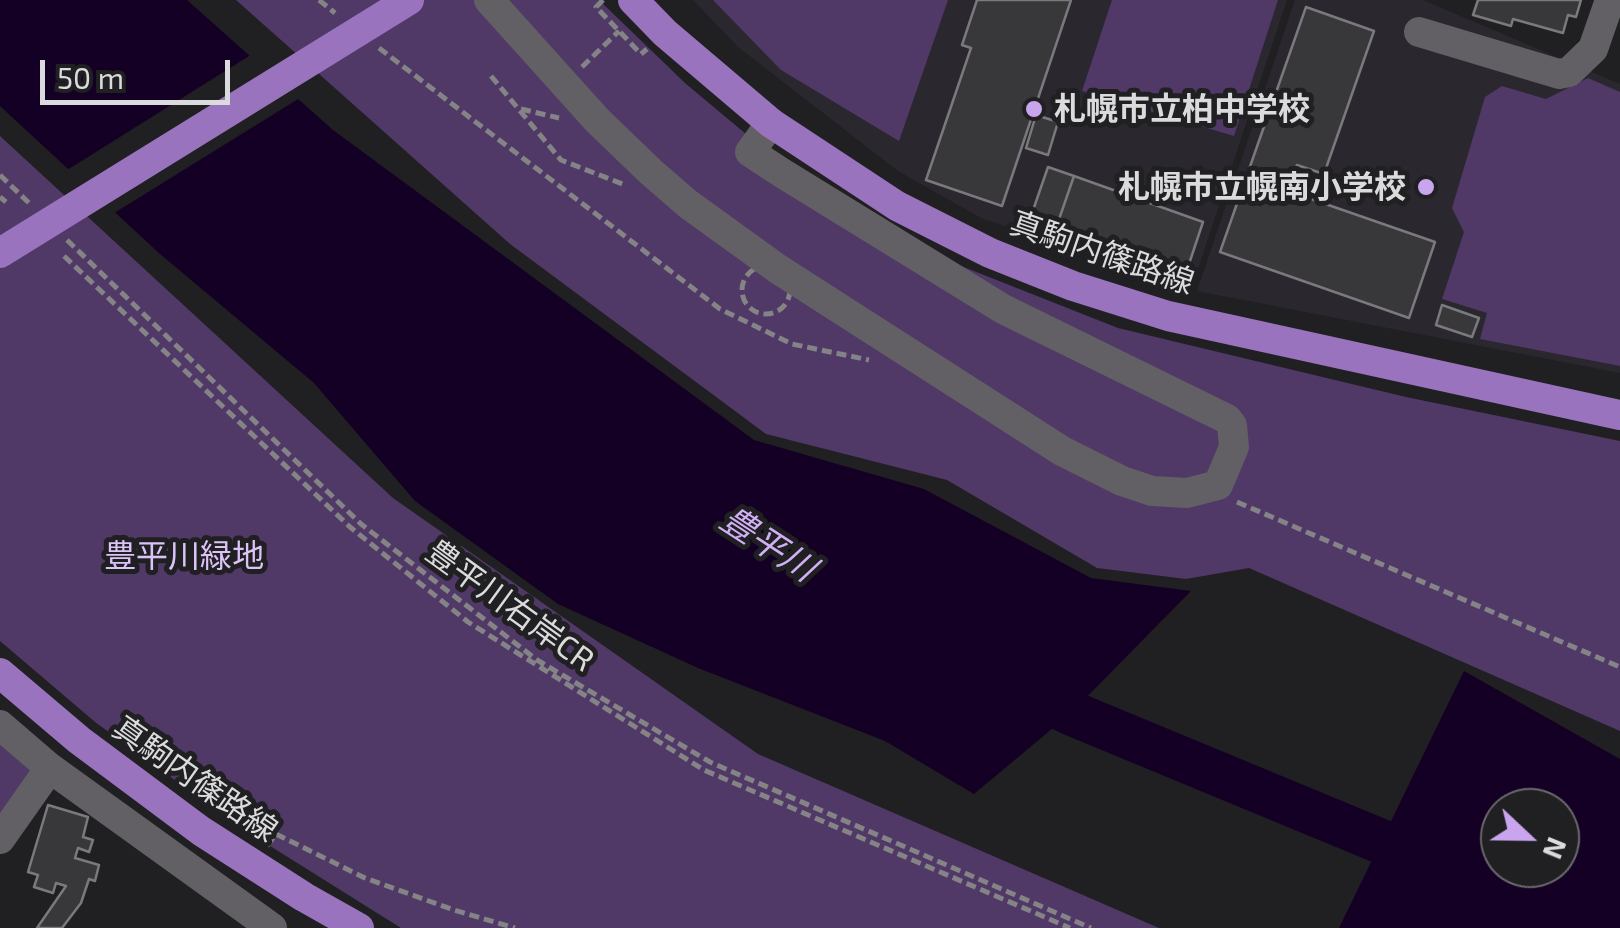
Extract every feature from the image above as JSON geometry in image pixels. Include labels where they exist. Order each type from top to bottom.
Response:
[{"type":"main road","points":[[0,253],[409,0]]},
{"type":"main road","name":"真駒内篠路線","points":[[633,0],[665,33],[771,123],[897,206],[990,253],[1074,286],[1168,316],[1620,415]]},
{"type":"main road","name":"真駒内篠路線","points":[[0,673],[78,740],[161,802],[304,897],[359,928]]},
{"type":"street","points":[[489,0],[611,135],[688,204],[778,269],[1062,452],[1152,491],[1187,494],[1218,485],[1234,447],[1232,426],[1227,419],[1003,309],[782,174],[750,152],[771,123]]},
{"type":"street","points":[[1420,32],[1559,74],[1570,72],[1593,49],[1611,18]]},
{"type":"street","points":[[0,725],[50,768],[272,928]]},
{"type":"street","points":[[0,840],[50,768]]},
{"type":"path","points":[[603,0],[596,6],[642,54]]},
{"type":"path","points":[[579,70],[619,31]]},
{"type":"path","points":[[491,76],[561,160],[638,190]]},
{"type":"path","points":[[0,175],[42,216]]},
{"type":"path","name":"豊平川右岸CR","points":[[56,229],[361,524],[537,660],[710,762],[1091,928]]},
{"type":"path","points":[[64,256],[350,527],[468,622],[704,770],[1070,928]]},
{"type":"path","points":[[264,849],[276,834],[365,878],[515,928]]},
{"type":"shaded area","name":"札幌市立柏中学校","points":[[693,0],[1287,0],[1192,287],[983,219],[898,171],[738,47]]},
{"type":"shaded area","name":"札幌市立幌南小学校","points":[[1295,0],[1423,0],[1620,84],[1620,373],[1197,291]]},
{"type":"green space","points":[[236,0],[599,0],[685,83],[789,170],[941,258],[1118,328],[1406,397],[1620,441],[1620,731],[1249,568],[1186,579],[1097,568],[947,480],[766,434],[510,244]]},
{"type":"green space","points":[[713,0],[948,0],[899,141],[781,70]]},
{"type":"green space","points":[[1112,0],[1278,0],[1234,136],[1082,91]]},
{"type":"green space","points":[[1588,78],[1620,92],[1620,366],[1480,339],[1487,313],[1442,299],[1464,232],[1452,208],[1485,97],[1502,86],[1546,99]]},
{"type":"green space","name":"豊平川緑地","points":[[0,136],[393,498],[758,754],[1159,928],[401,928],[235,824],[95,722],[0,641]]},
{"type":"green space","points":[[0,741],[31,766],[33,776],[0,823]]},
{"type":"water","points":[[0,0],[187,0],[333,130],[754,440],[924,489],[1091,578],[1191,591],[1071,713],[974,794],[885,741],[698,668],[558,604],[415,501],[314,383],[160,254],[0,106]]},
{"type":"water","points":[[1464,671],[1620,759],[1620,928],[1339,928]]},
{"type":"pier","points":[[254,53],[303,96],[111,215],[64,172]]},
{"type":"building","points":[[977,0],[1071,0],[1002,206],[926,180],[971,48],[962,45]]},
{"type":"building","points":[[1478,0],[1581,0],[1576,17],[1568,15],[1563,33],[1513,19],[1511,26],[1473,15]]},
{"type":"building","points":[[1306,7],[1374,31],[1324,174],[1297,165],[1288,191],[1435,242],[1409,318],[1220,252]]},
{"type":"building","points":[[1036,115],[1058,122],[1048,155],[1026,148]]},
{"type":"building","points":[[1048,167],[1074,176],[1056,228],[1030,219]]},
{"type":"building","points":[[1074,176],[1203,222],[1186,273],[1056,228]]},
{"type":"building","points":[[1442,305],[1479,318],[1472,337],[1436,325]]},
{"type":"building","points":[[48,805],[88,817],[83,837],[93,840],[89,852],[78,848],[75,858],[99,865],[95,881],[89,879],[81,903],[62,928],[37,928],[66,886],[56,883],[53,893],[34,887],[38,875],[28,872]]},
{"type":"waterway","name":"豊平川","points":[[1019,686],[1071,713],[1438,865]]},
{"type":"place","name":"札幌市立柏中学校","points":[[1034,109]]},
{"type":"place","name":"札幌市立幌南小学校","points":[[1426,187]]}]
